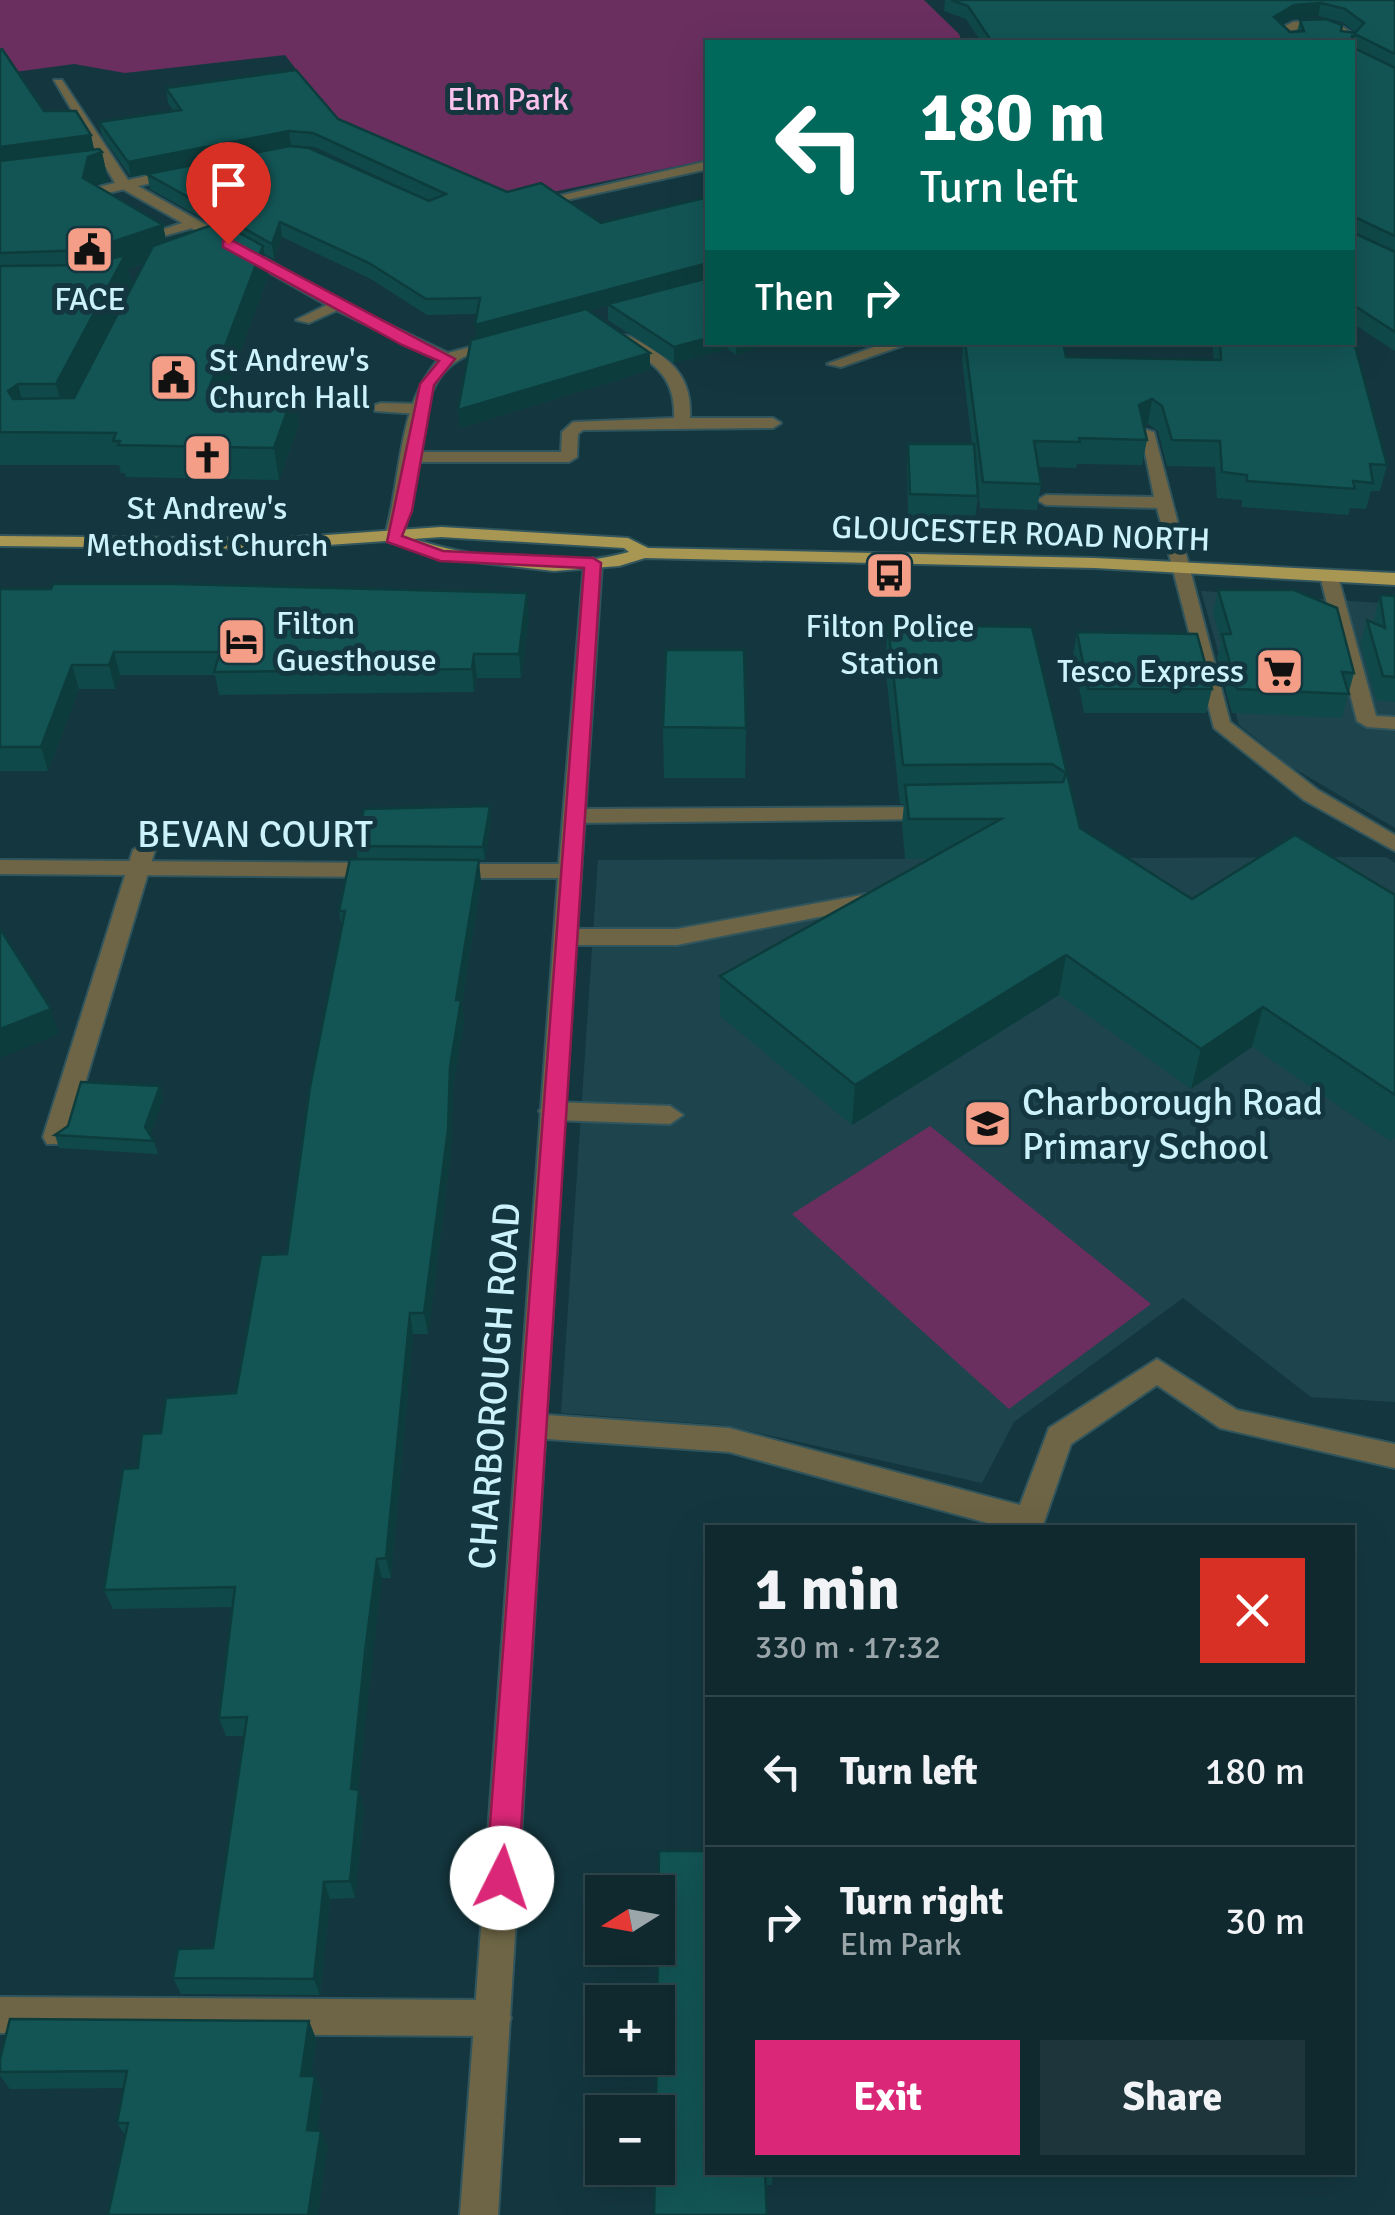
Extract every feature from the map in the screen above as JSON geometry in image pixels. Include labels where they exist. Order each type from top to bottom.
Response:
[{"type":"main road","name":"GLOUCESTER ROAD NORTH","points":[[0,542],[269,544],[393,539],[442,532],[628,543],[644,553]]},
{"type":"main road","name":"GLOUCESTER ROAD NORTH","points":[[393,539],[440,556],[593,563],[624,562],[644,553],[1182,568],[1395,579]]},
{"type":"street","points":[[1291,40],[1281,32],[1304,24],[1340,29],[1349,40]]},
{"type":"street","points":[[58,84],[124,184],[191,224],[220,247],[448,359]]},
{"type":"street","points":[[557,198],[705,167]]},
{"type":"street","points":[[94,171],[112,169]]},
{"type":"street","points":[[124,218],[96,201],[103,190],[194,169]]},
{"type":"street","points":[[153,236],[191,224]]},
{"type":"street","points":[[139,227],[176,249]]},
{"type":"street","points":[[304,320],[337,305]]},
{"type":"street","points":[[605,327],[679,378],[684,389],[682,423]]},
{"type":"street","points":[[393,539],[404,511],[427,384],[448,359],[520,336]]},
{"type":"street","points":[[835,364],[896,345]]},
{"type":"street","points":[[381,408],[420,409]]},
{"type":"street","points":[[412,458],[569,457],[570,432],[579,426],[773,423]]},
{"type":"street","points":[[1146,432],[1222,724],[1311,795],[1395,844]]},
{"type":"street","points":[[1046,500],[1164,504]]},
{"type":"street","name":"CHARBOROUGH ROAD","points":[[479,2215],[552,1111],[593,563]]},
{"type":"street","points":[[1329,576],[1366,721],[1395,723]]},
{"type":"street","points":[[575,816],[966,814]]},
{"type":"street","points":[[56,1137],[141,859]]},
{"type":"street","name":"BEVAN COURT","points":[[0,868],[141,859],[422,870],[569,871]]},
{"type":"street","points":[[566,937],[677,936],[866,901]]},
{"type":"street","points":[[552,1111],[670,1114]]},
{"type":"street","points":[[533,1426],[729,1440],[1030,1521],[1059,1436],[1157,1370],[1230,1420],[1395,1456]]},
{"type":"street","points":[[0,2015],[493,2018]]},
{"type":"shaded area","points":[[1201,591],[1395,604],[1395,828],[1290,766],[1239,725]]},
{"type":"shaded area","name":"Charborough Road Primary School","points":[[1386,857],[1395,863],[1395,1402],[1311,1397],[1183,1298],[1014,1422],[982,1483],[723,1425],[561,1413],[598,860]]},
{"type":"green space","name":"Elm Park","points":[[0,0],[924,0],[961,40],[705,40],[705,160],[499,203],[349,137],[285,55],[125,73],[74,64],[0,74]]},
{"type":"green space","points":[[930,1126],[1151,1304],[1009,1409],[792,1214]]},
{"type":"building","points":[[951,0],[1395,0],[1395,54],[1357,35],[1352,40],[991,40],[968,6]],"holes":[[[1321,3],[1345,9],[1364,23],[1355,33],[1341,31],[1342,25],[1326,19],[1300,20],[1304,31],[1290,32],[1274,17],[1294,5]]]},
{"type":"building","points":[[1355,48],[1395,68],[1395,236],[1357,218]]},
{"type":"building","points":[[2,49],[44,111],[76,111],[91,135],[0,147]]},
{"type":"building","points":[[296,70],[338,119],[507,192],[541,183],[601,223],[705,198],[705,264],[475,325],[480,298],[426,299],[369,263],[280,222],[272,244],[147,174],[290,146],[309,148],[429,201],[446,194],[313,133],[289,131],[128,162],[99,122],[181,110],[166,88]]},
{"type":"building","points":[[99,149],[102,152],[88,157],[83,178],[163,225],[88,250],[0,253],[0,161]]},
{"type":"building","points":[[220,222],[263,246],[208,391],[294,392],[274,448],[118,445],[120,441],[113,441],[116,433],[0,432],[0,266],[89,265],[125,255],[56,384],[18,384],[8,391],[13,399],[74,398],[153,246]]},
{"type":"building","points":[[1355,233],[1395,252],[1395,332],[1355,306]]},
{"type":"building","points":[[705,279],[705,339],[674,347],[608,304]]},
{"type":"building","points":[[586,309],[650,353],[458,410],[471,340]]},
{"type":"building","points":[[965,345],[1064,345],[1066,357],[1221,360],[1220,345],[1355,345],[1387,465],[1370,464],[1373,483],[1353,481],[1355,489],[1247,481],[1247,475],[1222,472],[1220,441],[1172,440],[1162,406],[1152,399],[1139,405],[1147,440],[1034,441],[1041,484],[983,482]]},
{"type":"building","points":[[908,444],[974,444],[978,496],[910,494]]},
{"type":"building","points":[[53,584],[527,593],[519,654],[474,654],[472,669],[214,672],[220,652],[114,652],[109,665],[72,665],[41,747],[0,747],[0,589],[51,589]]},
{"type":"building","name":"Tesco Express","points":[[1218,590],[1294,590],[1337,608],[1354,673],[1342,672],[1349,694],[1237,689],[1222,634],[1231,634]]},
{"type":"building","points":[[1380,595],[1395,596],[1395,677],[1383,676],[1367,620],[1385,628]]},
{"type":"building","points":[[888,625],[1032,627],[1080,828],[1192,899],[1295,835],[1395,895],[1395,1095],[1263,1007],[1201,1049],[1066,955],[855,1085],[720,976],[1001,819],[909,819],[905,785],[1063,782],[1066,773],[1052,764],[903,765]]},
{"type":"building","points":[[1077,632],[1197,634],[1212,689],[1088,689]]},
{"type":"building","points":[[666,650],[744,650],[746,728],[663,727]]},
{"type":"building","points":[[490,806],[483,847],[356,846],[364,809]]},
{"type":"building","points":[[350,859],[479,860],[456,1000],[461,1000],[450,1067],[448,1130],[424,1313],[410,1313],[386,1558],[377,1559],[365,1652],[351,1789],[359,1790],[350,1881],[324,1882],[314,1979],[173,1978],[178,1949],[213,1948],[247,1717],[219,1718],[235,1587],[104,1590],[123,1469],[138,1468],[142,1434],[161,1433],[166,1398],[236,1393],[261,1255],[287,1254],[310,1087],[345,911],[339,911]]},
{"type":"building","points":[[0,929],[51,1009],[0,1029]]},
{"type":"building","points":[[81,1082],[160,1086],[145,1127],[154,1141],[55,1135],[68,1126]]},
{"type":"building","points":[[659,1851],[705,1851],[705,2175],[765,2175],[767,2215],[654,2215],[655,2185],[675,2185],[675,2095],[656,2095],[656,2075],[675,2075],[675,1985],[657,1985],[658,1965],[675,1965],[675,1875],[659,1875]]},
{"type":"building","points":[[10,2019],[309,2021],[301,2076],[315,2076],[307,2130],[321,2131],[308,2215],[108,2215],[128,2123],[117,2123],[127,2071],[0,2072]]},
{"type":"place","name":"FACE","points":[[90,249]]},
{"type":"place","name":"St Andrew's Church Hall","points":[[174,378]]},
{"type":"place","name":"St Andrew's Methodist Church","points":[[207,458]]},
{"type":"place","name":"Filton Police Station","points":[[890,576]]},
{"type":"place","name":"Filton Guesthouse","points":[[241,641]]},
{"type":"place","name":"Tesco Express","points":[[1279,671]]},
{"type":"place","name":"Charborough Road Primary School","points":[[987,1124]]},
{"type":"route","points":[[228,244],[407,342],[448,359],[427,384],[404,511],[393,539],[440,556],[593,563],[552,1111],[502,1878]]}]
